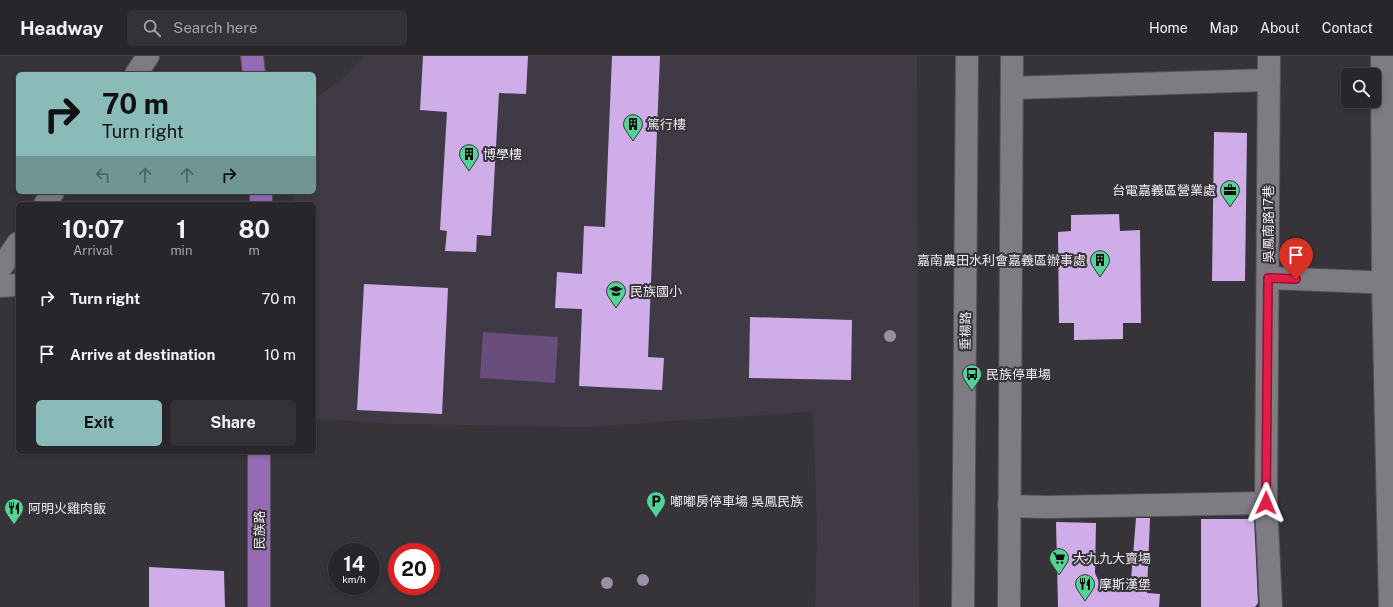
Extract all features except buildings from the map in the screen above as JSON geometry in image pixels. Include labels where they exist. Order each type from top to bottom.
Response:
[{"type":"main road","points":[[252,56],[254,72]]},
{"type":"main road","name":"民族路","points":[[259,454],[259,607]]},
{"type":"street","points":[[137,72],[148,56]]},
{"type":"street","name":"垂楊路","points":[[963,607],[967,56]]},
{"type":"street","points":[[1009,607],[1012,56]]},
{"type":"street","name":"吳鳳南路17巷","points":[[1269,56],[1266,503],[1271,607]]},
{"type":"street","points":[[1382,56],[1388,283],[1390,607]]},
{"type":"street","points":[[1012,88],[1269,80]]},
{"type":"street","points":[[0,269],[16,246]]},
{"type":"street","points":[[1268,278],[1388,283]]},
{"type":"street","points":[[0,286],[16,285]]},
{"type":"street","points":[[1009,506],[1048,507],[1266,503]]},
{"type":"shaded area","name":"民族國小","points":[[364,56],[917,56],[919,607],[815,607],[817,532],[813,412],[584,427],[396,424],[316,419],[316,202],[293,202],[294,194],[316,194],[316,98],[344,77]]},
{"type":"shaded area","points":[[483,332],[558,337],[555,383],[480,378]]},
{"type":"place","name":"篤行樓","points":[[633,141]]},
{"type":"place","name":"博學樓","points":[[469,171]]},
{"type":"place","name":"台電嘉義區營業處","points":[[1230,207]]},
{"type":"place","name":"嘉南農田水利會嘉義區辦事處","points":[[1100,277]]},
{"type":"place","name":"民族國小","points":[[616,308]]},
{"type":"place","name":"民族停車場","points":[[972,391]]},
{"type":"place","name":"嘟嘟房停車場 吳鳳民族","points":[[656,518]]},
{"type":"place","name":"阿明火雞肉飯","points":[[14,525]]},
{"type":"place","name":"大九九大賣場","points":[[1059,575]]},
{"type":"place","name":"摩斯漢堡","points":[[1085,601]]},
{"type":"route","points":[[1266,503],[1268,278],[1296,279]]}]
